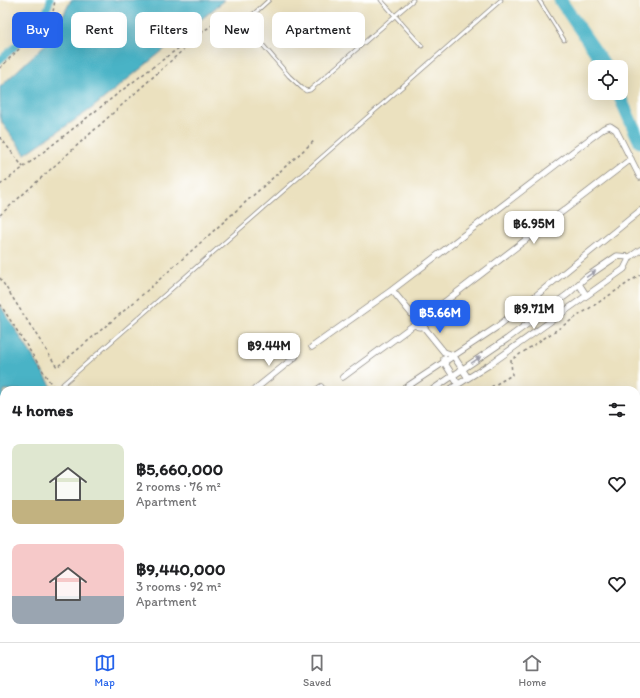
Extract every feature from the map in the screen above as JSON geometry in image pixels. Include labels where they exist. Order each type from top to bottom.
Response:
[{"type":"street","points":[[312,347],[392,290],[604,128],[610,126],[616,130],[640,177]]},
{"type":"street","points":[[425,317],[631,159]]},
{"type":"street","points":[[408,386],[497,327],[640,211]]},
{"type":"street","points":[[455,386],[550,323],[586,295],[624,269],[630,257],[640,250]]},
{"type":"street","points":[[438,386],[547,310],[617,256],[630,257]]},
{"type":"street","points":[[579,284],[586,295]]},
{"type":"street","points":[[392,290],[419,327],[423,326],[444,352],[453,355],[468,378]]},
{"type":"street","points":[[343,377],[415,321],[420,315],[425,317]]},
{"type":"street","points":[[423,326],[426,322],[425,317]]},
{"type":"street","points":[[444,352],[444,362],[458,384]]},
{"type":"street","points":[[259,386],[294,357]]},
{"type":"lane","points":[[256,12],[270,0]]},
{"type":"lane","points":[[381,0],[394,17],[422,46]]},
{"type":"lane","points":[[264,45],[302,88],[306,91],[310,90],[413,0]]},
{"type":"lane","points":[[62,386],[501,0]]},
{"type":"lane","points":[[539,0],[564,40]]},
{"type":"path","points":[[0,68],[43,25],[53,12],[55,0]]},
{"type":"path","points":[[0,185],[134,80],[208,28]]},
{"type":"path","points":[[0,215],[208,28]]},
{"type":"path","points":[[0,137],[24,167]]},
{"type":"path","points":[[0,278],[57,368],[315,140]]},
{"type":"path","points":[[493,386],[512,375],[511,360],[640,275]]},
{"type":"path","points":[[0,304],[52,386]]},
{"type":"water","points":[[71,0],[225,0],[202,19],[202,12],[135,12],[135,48],[166,48],[91,109],[25,154],[2,123],[0,114],[0,87],[41,48],[63,48],[63,16]]},
{"type":"water","points":[[0,305],[51,386],[0,386]]},
{"type":"waterway","points":[[0,60],[37,25],[43,17],[50,0]]},
{"type":"waterway","points":[[560,0],[601,60]]},
{"type":"waterway","points":[[621,100],[640,142]]}]
